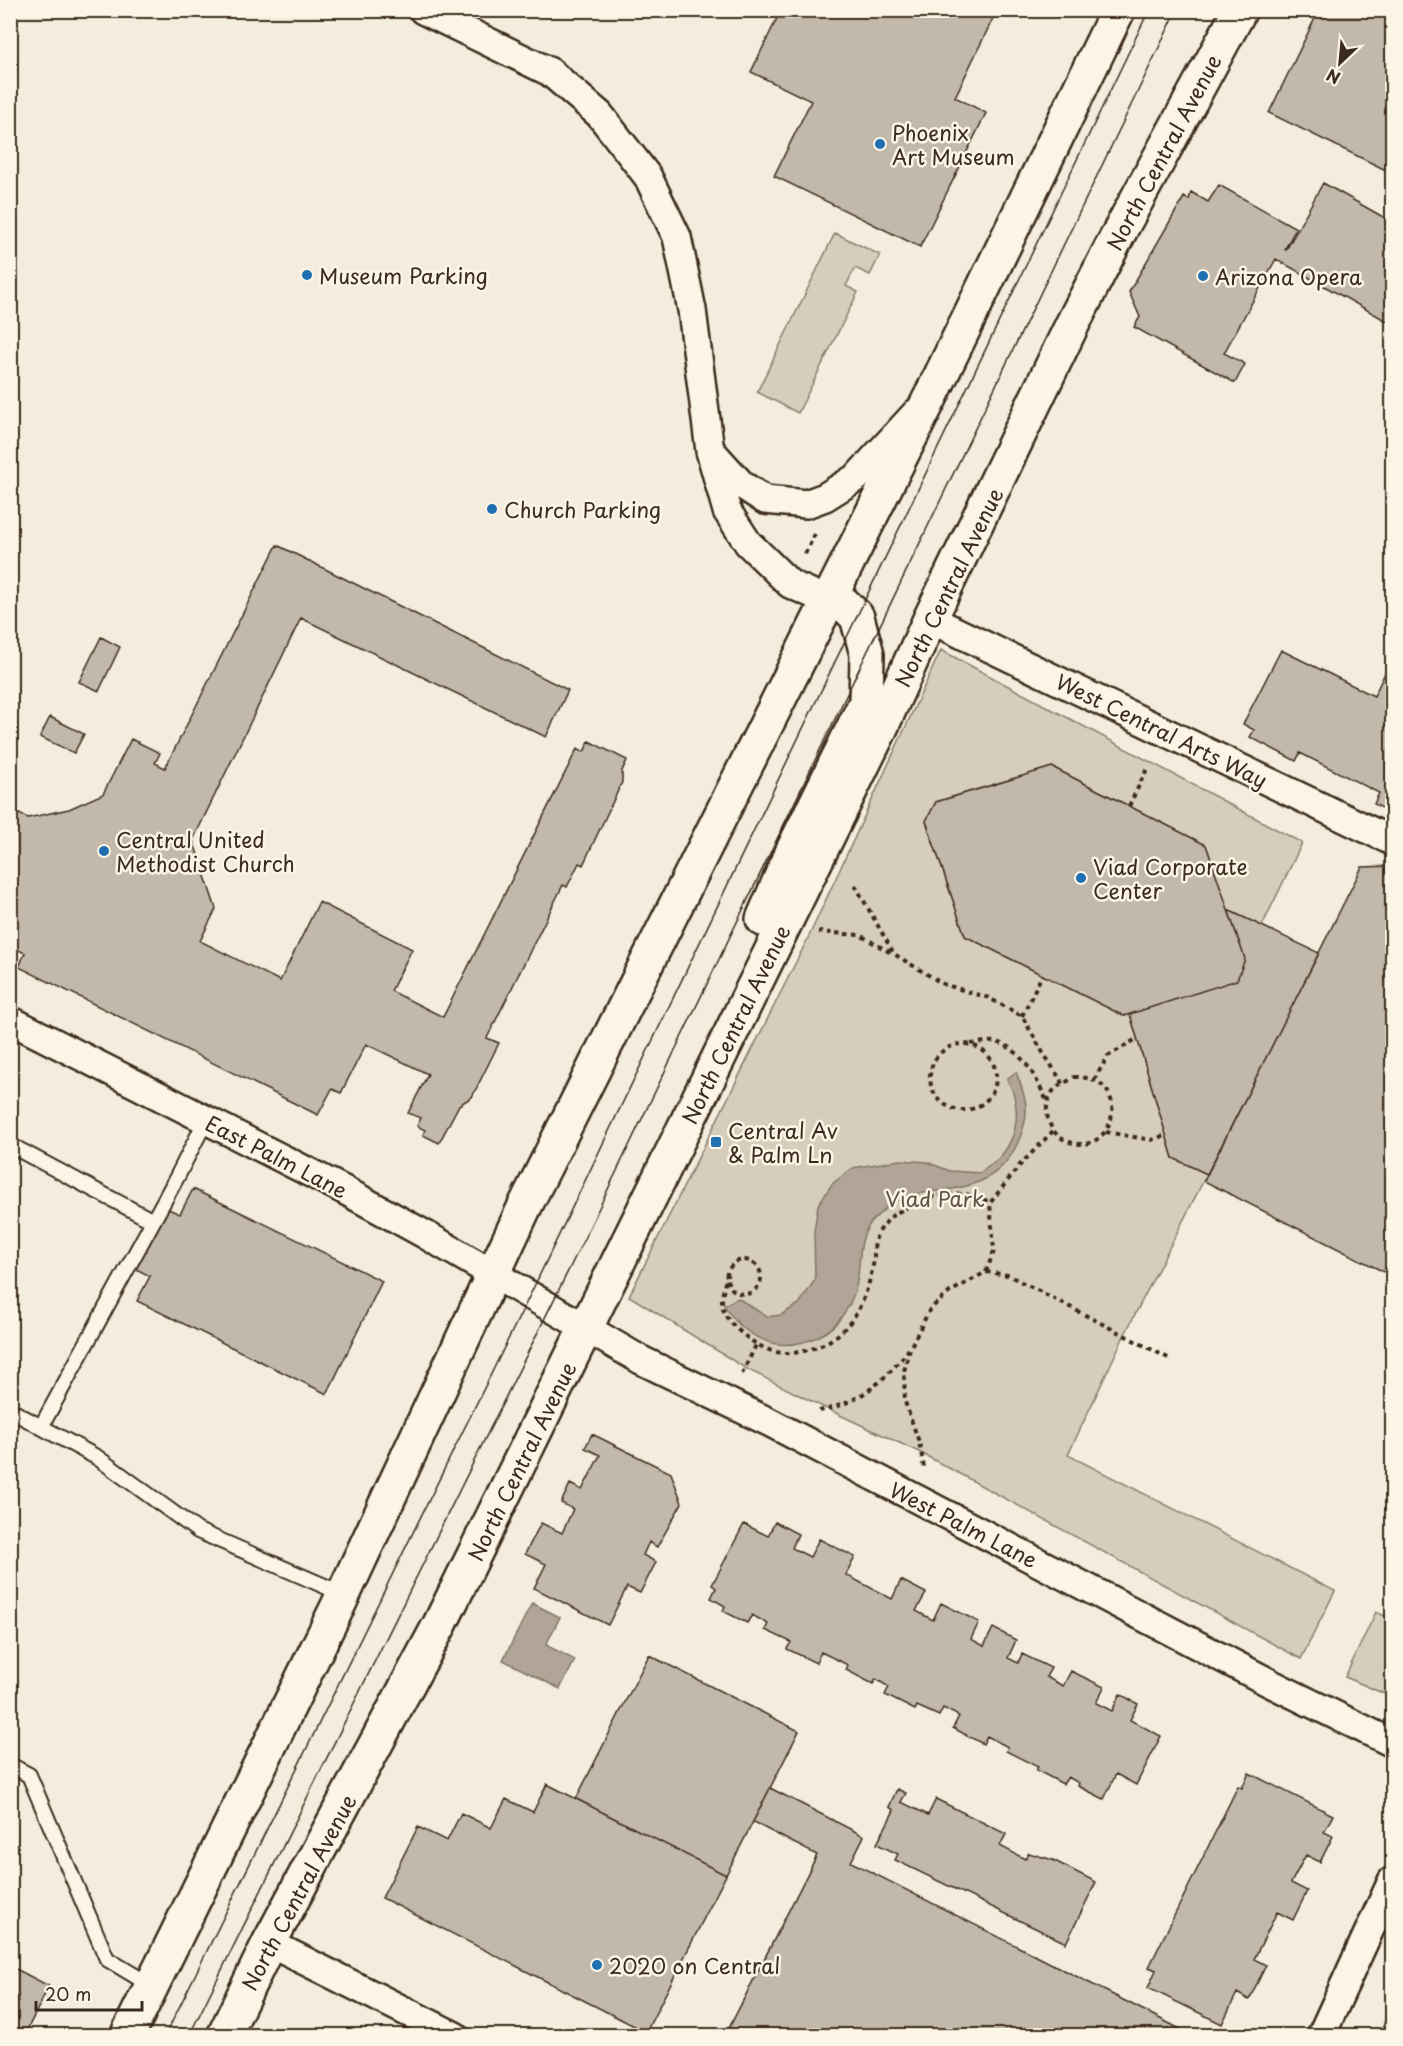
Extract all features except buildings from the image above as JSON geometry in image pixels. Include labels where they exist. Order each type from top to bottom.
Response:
[{"type":"main road","points":[[127,2036],[344,1594],[524,1208],[931,396],[1118,10]]},
{"type":"main road","name":"North Central Avenue","points":[[224,2036],[269,1943],[440,1624],[879,732],[930,619],[1072,325],[1122,227],[1240,10]]},
{"type":"main road","points":[[748,998],[761,924],[792,854],[866,702],[867,654],[857,617],[843,603],[829,601]]},
{"type":"street","points":[[423,10],[550,72],[600,115],[648,177],[677,237],[692,310],[710,451],[727,511],[748,543],[790,584],[829,601]]},
{"type":"street","points":[[710,451],[742,486],[765,500],[806,504],[825,497],[857,477],[931,396]]},
{"type":"street","name":"West Central Arts Way","points":[[930,619],[1392,840]]},
{"type":"street","name":"East Palm Lane","points":[[10,1020],[344,1190],[539,1300]]},
{"type":"street","name":"West Palm Lane","points":[[539,1300],[641,1360],[769,1422],[1272,1684],[1392,1743]]},
{"type":"street","points":[[1321,2036],[1392,1881]]},
{"type":"street","points":[[269,1943],[455,2036]]},
{"type":"lane","points":[[41,1427],[206,1120]]},
{"type":"lane","points":[[10,1146],[153,1221]]},
{"type":"lane","points":[[10,1410],[98,1458],[198,1531],[344,1594]]},
{"type":"lane","points":[[10,1765],[29,1775],[107,1959],[152,1986]]},
{"type":"path","points":[[1129,807],[1147,769]]},
{"type":"path","points":[[855,885],[894,954]]},
{"type":"path","points":[[782,929],[860,935],[943,984],[988,998],[1022,1016],[1064,1084]]},
{"type":"path","points":[[1022,1016],[1042,975]]},
{"type":"path","points":[[1094,1080],[1107,1056],[1138,1038]]},
{"type":"path","points":[[968,1044],[986,1053],[993,1062],[997,1076],[989,1099],[974,1109],[960,1111],[948,1108],[936,1097],[931,1088],[930,1069],[938,1055],[951,1046],[968,1044],[994,1042],[1006,1045],[1029,1066],[1047,1102],[1048,1121],[1053,1131],[1065,1140],[1077,1144],[1091,1142],[1106,1132],[1114,1110],[1110,1095],[1103,1086],[1086,1077],[1074,1077],[1055,1088],[1047,1102]]},
{"type":"path","points":[[986,1272],[994,1251],[990,1203],[1053,1131]]},
{"type":"path","points":[[1106,1132],[1151,1140],[1166,1135]]},
{"type":"path","points":[[727,1272],[730,1287],[743,1294],[750,1293],[760,1284],[762,1276],[760,1269],[752,1261],[739,1260],[731,1265],[727,1272],[721,1299],[725,1314],[735,1327],[756,1345],[794,1354],[817,1348],[842,1332],[856,1317],[866,1294],[874,1263],[876,1238],[892,1216],[917,1202],[935,1196],[960,1193],[980,1196],[990,1203]]},
{"type":"path","points":[[769,1422],[827,1409],[867,1393],[893,1369],[911,1346],[930,1309],[950,1292],[986,1272],[1008,1275],[1170,1359]]},
{"type":"path","points":[[911,1346],[904,1371],[904,1402],[918,1442],[933,1508]]},
{"type":"green space","points":[[835,233],[880,255],[870,275],[855,268],[846,286],[858,292],[798,413],[757,392]]},
{"type":"green space","name":"Viad Park","points":[[941,650],[1302,843],[1262,926],[1228,910],[1206,845],[1052,767],[936,802],[926,821],[965,936],[1124,1016],[1130,1014],[1173,1158],[1207,1174],[1124,1336],[1068,1455],[1335,1591],[1301,1659],[921,1453],[745,1368],[629,1296],[811,932]]},
{"type":"green space","points":[[1376,1612],[1392,1619],[1392,1697],[1345,1677]]},
{"type":"shaded area","points":[[1016,1072],[1025,1099],[1025,1123],[1018,1142],[1004,1164],[986,1178],[964,1187],[907,1196],[891,1204],[876,1217],[868,1226],[863,1239],[854,1295],[845,1312],[833,1327],[807,1341],[782,1345],[760,1339],[734,1319],[724,1305],[738,1298],[767,1317],[781,1315],[799,1304],[815,1280],[814,1232],[818,1205],[832,1184],[853,1168],[900,1160],[927,1162],[950,1171],[980,1173],[997,1160],[1006,1149],[1014,1130],[1015,1099],[1007,1079]]},
{"type":"shaded area","points":[[532,1603],[560,1617],[546,1645],[575,1660],[560,1689],[503,1660]]},
{"type":"tram line","points":[[165,2036],[530,1295],[1149,10]]},
{"type":"tram line","points":[[189,2036],[584,1239],[1177,10]]},
{"type":"place","name":"Phoenix Art Museum","points":[[880,144]]},
{"type":"place","name":"Museum Parking","points":[[307,275]]},
{"type":"place","name":"Arizona Opera","points":[[1203,276]]},
{"type":"place","name":"Church Parking","points":[[492,509]]},
{"type":"place","name":"Central United Methodist Church","points":[[104,851]]},
{"type":"place","name":"Viad Corporate Center","points":[[1081,878]]},
{"type":"place","name":"Central Av & Palm Ln","points":[[716,1142]]},
{"type":"place","name":"2020 on Central","points":[[597,1965]]}]
